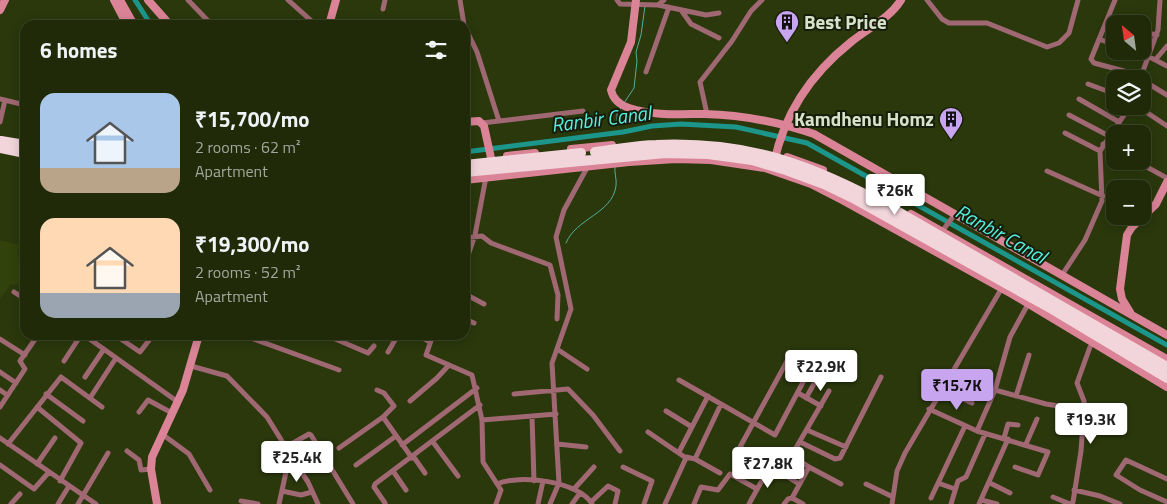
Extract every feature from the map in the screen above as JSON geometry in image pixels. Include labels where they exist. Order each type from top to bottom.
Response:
[{"type":"highway","points":[[0,141],[20,144]]},
{"type":"highway","points":[[470,164],[655,145],[714,147],[786,159],[828,175],[894,209],[1167,367]]},
{"type":"highway","points":[[0,148],[20,152]]},
{"type":"highway","points":[[470,172],[665,153],[731,157],[786,170],[824,184],[853,198],[1052,309],[1167,378]]},
{"type":"street","points":[[0,10],[5,0]]},
{"type":"street","points":[[114,0],[124,20]]},
{"type":"street","points":[[120,0],[131,20]]},
{"type":"street","points":[[148,0],[166,20]]},
{"type":"street","points":[[188,0],[207,20]]},
{"type":"street","points":[[288,0],[310,20]]},
{"type":"street","points":[[330,20],[336,0]]},
{"type":"street","points":[[383,9],[385,0]]},
{"type":"street","points":[[460,0],[464,20]]},
{"type":"street","points":[[617,0],[620,4],[637,3],[669,7],[706,15],[719,13]]},
{"type":"street","points":[[658,6],[664,0]]},
{"type":"street","points":[[707,114],[700,82],[732,41],[751,11],[762,0]]},
{"type":"street","points":[[765,168],[774,163],[778,142],[784,126],[801,95],[830,61],[852,41],[892,13],[901,0]]},
{"type":"street","points":[[927,0],[942,19],[949,23],[987,23],[1047,47],[1059,44],[1069,33],[1078,0]]},
{"type":"street","points":[[1115,0],[1092,61],[1116,70]]},
{"type":"street","points":[[1151,49],[1157,35],[1160,0]]},
{"type":"street","points":[[637,3],[631,42],[612,86],[612,94],[621,104],[668,115],[707,114],[784,126],[814,134],[838,146],[953,216],[1167,335]]},
{"type":"street","points":[[646,72],[669,7]]},
{"type":"street","points":[[681,10],[691,24],[719,38]]},
{"type":"street","points":[[1151,34],[1157,35]]},
{"type":"street","points":[[470,37],[477,52],[499,121]]},
{"type":"street","points":[[1099,39],[1106,42]]},
{"type":"street","points":[[1156,59],[1167,46]]},
{"type":"street","points":[[1151,57],[1167,66]]},
{"type":"street","points":[[1088,84],[1106,91]]},
{"type":"street","points":[[1151,85],[1167,95]]},
{"type":"street","points":[[1079,99],[1119,122]]},
{"type":"street","points":[[0,122],[3,100],[20,104]]},
{"type":"street","points":[[470,122],[482,123],[583,111]]},
{"type":"street","points":[[1069,115],[1106,134]]},
{"type":"street","points":[[1117,125],[1124,115]]},
{"type":"street","points":[[1150,115],[1167,126]]},
{"type":"street","points":[[482,123],[487,140],[488,156]]},
{"type":"street","points":[[1065,133],[1100,151]]},
{"type":"street","points":[[1062,275],[1088,233],[1103,196],[1099,163],[1100,151],[1106,140]]},
{"type":"street","points":[[470,160],[488,156],[663,141],[713,143],[776,153],[808,163],[860,186],[944,229],[1012,272],[1167,359]]},
{"type":"street","points":[[470,179],[588,166],[676,159],[711,160],[765,168],[811,184],[844,200],[1001,288],[1167,387]]},
{"type":"street","points":[[550,504],[559,483],[552,363],[571,309],[556,237],[564,210],[588,166]]},
{"type":"street","points":[[1151,169],[1167,178]]},
{"type":"street","points":[[1047,171],[1103,196]]},
{"type":"street","points":[[470,250],[475,236],[486,177]]},
{"type":"street","points":[[1131,314],[1122,299],[1120,289],[1127,235],[1132,227],[1156,204],[1167,182]]},
{"type":"street","points":[[944,229],[953,216]]},
{"type":"street","points":[[470,237],[482,236],[491,243],[550,265],[558,295],[557,319]]},
{"type":"street","points":[[892,504],[901,460],[929,409],[1012,272]]},
{"type":"street","points":[[14,292],[20,296]]},
{"type":"street","points":[[470,297],[484,304]]},
{"type":"street","points":[[977,431],[995,390],[1010,337],[1027,306]]},
{"type":"street","points":[[470,321],[474,323]]},
{"type":"street","points":[[0,338],[25,355]]},
{"type":"street","points":[[0,407],[25,369],[20,363],[35,340]]},
{"type":"street","points":[[64,360],[79,340]]},
{"type":"street","points":[[90,340],[178,402]]},
{"type":"street","points":[[122,340],[140,352],[149,340]]},
{"type":"street","points":[[157,504],[151,469],[152,457],[161,434],[178,402],[198,340]]},
{"type":"street","points":[[246,344],[248,340]]},
{"type":"street","points":[[260,340],[339,370]]},
{"type":"street","points":[[338,340],[368,352],[374,346]]},
{"type":"street","points":[[388,352],[395,340]]},
{"type":"street","points":[[427,340],[430,342],[426,355],[471,373],[486,420],[483,462],[500,482],[501,492],[496,504]]},
{"type":"street","points":[[1053,497],[1063,502],[1072,503],[1081,451],[1084,410],[1084,401],[1078,383],[1090,347]]},
{"type":"street","points":[[85,377],[104,349]]},
{"type":"street","points":[[557,349],[587,369]]},
{"type":"street","points":[[791,354],[740,447],[799,484]]},
{"type":"street","points":[[1016,396],[1029,354]]},
{"type":"street","points":[[90,398],[116,358]]},
{"type":"street","points":[[410,401],[449,365]]},
{"type":"street","points":[[191,366],[227,376],[265,414],[318,504]]},
{"type":"street","points":[[679,380],[776,435],[810,369]]},
{"type":"street","points":[[0,372],[16,383]]},
{"type":"street","points":[[806,398],[819,376]]},
{"type":"street","points":[[8,444],[46,394],[62,377],[102,407]]},
{"type":"street","points":[[800,442],[837,460],[840,458],[881,377]]},
{"type":"street","points":[[402,444],[477,388]]},
{"type":"street","points":[[514,394],[565,388],[571,391],[620,451]]},
{"type":"street","points":[[941,389],[972,403]]},
{"type":"street","points":[[0,390],[7,395]]},
{"type":"street","points":[[339,448],[395,407],[382,392],[377,390]]},
{"type":"street","points":[[995,390],[1084,410]]},
{"type":"street","points":[[829,392],[793,455],[841,484]]},
{"type":"street","points":[[798,393],[821,406]]},
{"type":"street","points":[[46,394],[84,422]]},
{"type":"street","points":[[679,452],[708,396]]},
{"type":"street","points":[[139,412],[148,400],[172,413]]},
{"type":"street","points":[[695,459],[722,404]]},
{"type":"street","points":[[385,503],[374,486],[480,405]]},
{"type":"street","points":[[36,407],[81,443],[60,480]]},
{"type":"street","points":[[929,409],[985,434],[1026,444],[1048,452],[1040,473],[1034,476],[1015,467]]},
{"type":"street","points":[[666,411],[692,427]]},
{"type":"street","points":[[486,420],[556,414]]},
{"type":"street","points":[[532,416],[534,481]]},
{"type":"street","points":[[383,417],[425,473]]},
{"type":"street","points":[[1026,444],[1036,419]]},
{"type":"street","points":[[997,504],[980,502],[990,483],[1006,439],[1008,424],[1018,425]]},
{"type":"street","points":[[931,498],[964,426]]},
{"type":"street","points":[[807,430],[846,447]]},
{"type":"street","points":[[648,432],[686,457],[695,459],[720,473]]},
{"type":"street","points":[[161,434],[189,454],[210,490]]},
{"type":"street","points":[[286,447],[311,434],[353,504]]},
{"type":"street","points":[[951,504],[958,480],[966,477],[985,434]]},
{"type":"street","points":[[356,465],[396,436]]},
{"type":"street","points":[[0,438],[96,504]]},
{"type":"street","points":[[37,464],[54,438]]},
{"type":"street","points":[[433,442],[458,476]]},
{"type":"street","points":[[557,444],[586,447]]},
{"type":"street","points":[[126,451],[138,458],[141,470],[151,469]]},
{"type":"street","points":[[78,504],[108,453]]},
{"type":"street","points":[[279,504],[290,454]]},
{"type":"street","points":[[666,504],[686,457]]},
{"type":"street","points":[[1167,479],[1126,460],[1116,475],[1140,490],[1167,502]]},
{"type":"street","points":[[0,465],[34,489],[49,472]]},
{"type":"street","points":[[574,490],[594,466]]},
{"type":"street","points":[[749,504],[770,466]]},
{"type":"street","points":[[784,504],[788,499],[792,498],[809,466]]},
{"type":"street","points":[[623,467],[652,481],[644,504]]},
{"type":"street","points":[[393,471],[406,490]]},
{"type":"street","points":[[694,504],[701,487],[718,490],[730,474],[757,489]]},
{"type":"street","points":[[500,482],[543,481],[559,483],[580,493],[592,503],[608,486],[618,491],[615,504]]},
{"type":"street","points":[[538,504],[543,481]]},
{"type":"street","points":[[938,483],[955,489]]},
{"type":"street","points":[[990,483],[1010,493]]},
{"type":"street","points":[[866,484],[893,497]]},
{"type":"street","points":[[58,504],[69,486]]},
{"type":"street","points":[[1074,490],[1098,495],[1120,504]]},
{"type":"street","points":[[282,491],[301,495],[312,492]]},
{"type":"street","points":[[572,504],[580,493]]},
{"type":"street","points":[[12,504],[20,494]]},
{"type":"street","points":[[792,498],[803,504]]},
{"type":"street","points":[[241,501],[258,504]]},
{"type":"shaded area","points":[[950,109],[963,116],[956,131],[941,123]]},
{"type":"shaded area","points":[[0,240],[19,245],[17,252],[20,261],[20,282],[15,285],[11,284],[0,299]]},
{"type":"waterway","name":"Ranbir Canal","points":[[135,0],[148,20]]},
{"type":"waterway","points":[[624,103],[634,88],[636,52],[641,35],[645,6]]},
{"type":"waterway","points":[[617,125],[617,113],[621,108]]},
{"type":"waterway","name":"Ranbir Canal","points":[[470,151],[623,132],[652,126],[681,124],[736,127],[807,143],[1167,345]]},
{"type":"waterway","points":[[566,243],[577,227],[608,203],[616,186],[615,166]]},
{"type":"place","name":"Best Price","points":[[787,43]]},
{"type":"place","name":"Kamdhenu Homz","points":[[951,140]]}]
